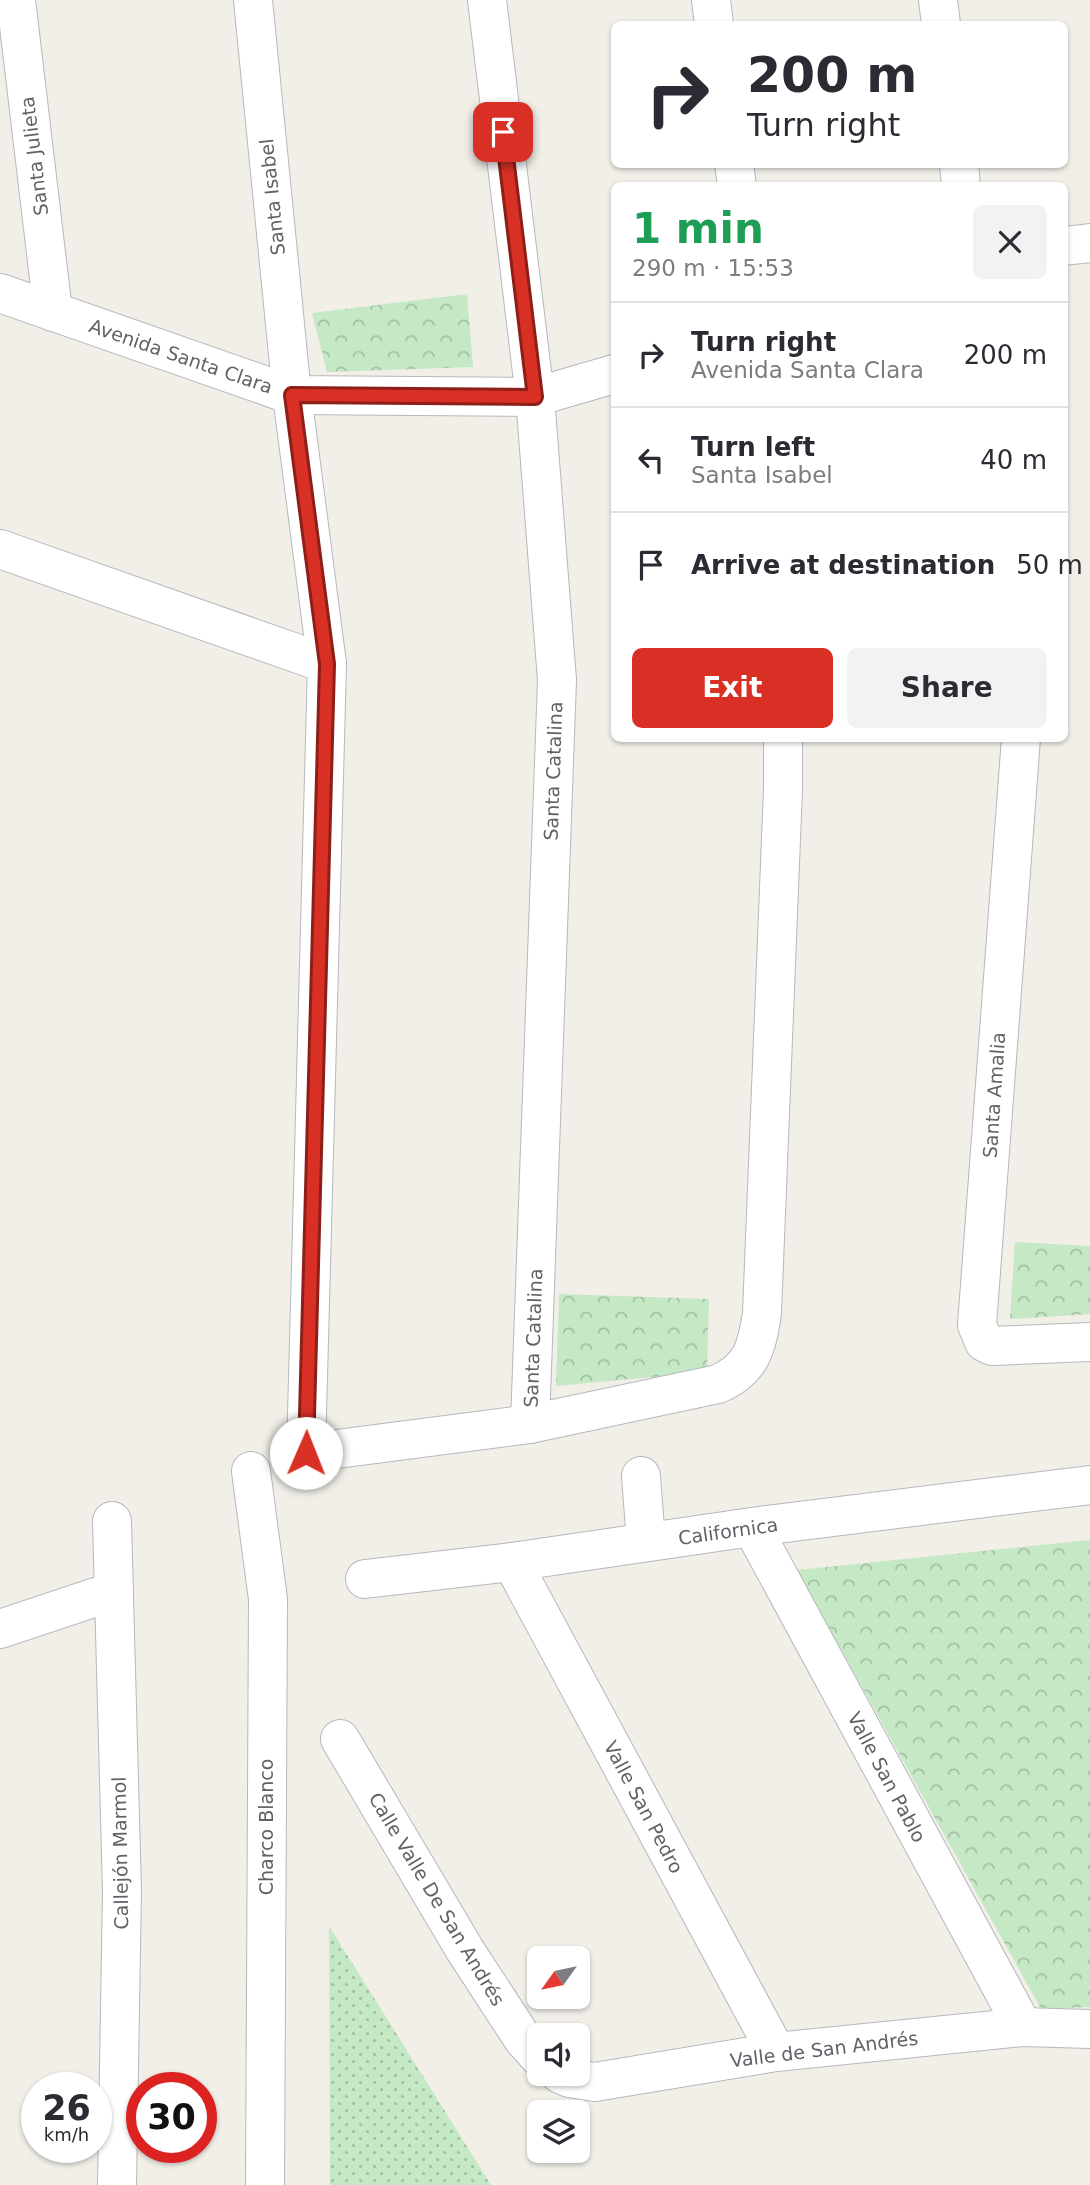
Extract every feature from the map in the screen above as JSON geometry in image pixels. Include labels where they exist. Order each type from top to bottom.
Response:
[{"type":"street","name":"Santa Julieta","points":[[16,0],[53,312]]},
{"type":"street","name":"Santa Isabel","points":[[253,0],[292,395]]},
{"type":"street","points":[[487,0],[535,397]]},
{"type":"street","points":[[710,0],[714,21]]},
{"type":"street","points":[[938,0],[941,21]]},
{"type":"street","points":[[1068,246],[1090,243]]},
{"type":"street","name":"Avenida Santa Clara","points":[[0,293],[292,395],[535,397],[611,375]]},
{"type":"street","points":[[292,395],[327,664],[306,1453],[530,1424]]},
{"type":"street","name":"Santa Catalina","points":[[535,397],[557,680],[530,1424],[718,1384],[734,1377],[751,1357],[762,1313],[783,742]]},
{"type":"street","points":[[0,549],[327,664]]},
{"type":"street","name":"Santa Amalia","points":[[1021,742],[977,1325],[978,1333],[987,1345],[1090,1342]]},
{"type":"street","name":"Charco Blanco","points":[[251,1471],[268,1599],[265,2185]]},
{"type":"street","points":[[641,1476],[646,1542]]},
{"type":"street","name":"Californica","points":[[365,1579],[1090,1485]]},
{"type":"street","name":"Callejón Marmol","points":[[112,1521],[122,1891],[117,2185]]},
{"type":"street","name":"Valle San Pablo","points":[[752,1527],[1023,2027]]},
{"type":"street","name":"Valle San Pedro","points":[[512,1562],[776,2052]]},
{"type":"street","points":[[0,1629],[114,1591]]},
{"type":"street","name":"Calle Valle De San Andrés","points":[[340,1738],[465,1950],[527,2044]]},
{"type":"street","name":"Valle de San Andrés","points":[[590,2081],[776,2052],[1023,2027],[1090,2029]]},
{"type":"green space","points":[[467,294],[473,367],[327,372],[312,313]]},
{"type":"green space","points":[[1015,1242],[1090,1246],[1090,1314],[1010,1319]]},
{"type":"green space","points":[[559,1294],[709,1299],[707,1372],[556,1386]]},
{"type":"green space","points":[[1090,1540],[1090,2007],[1041,2009],[797,1570]]},
{"type":"green space","points":[[329,1926],[491,2185],[330,2185]]},
{"type":"route","points":[[306,1453],[327,664],[292,395],[535,397],[503,132]]}]
